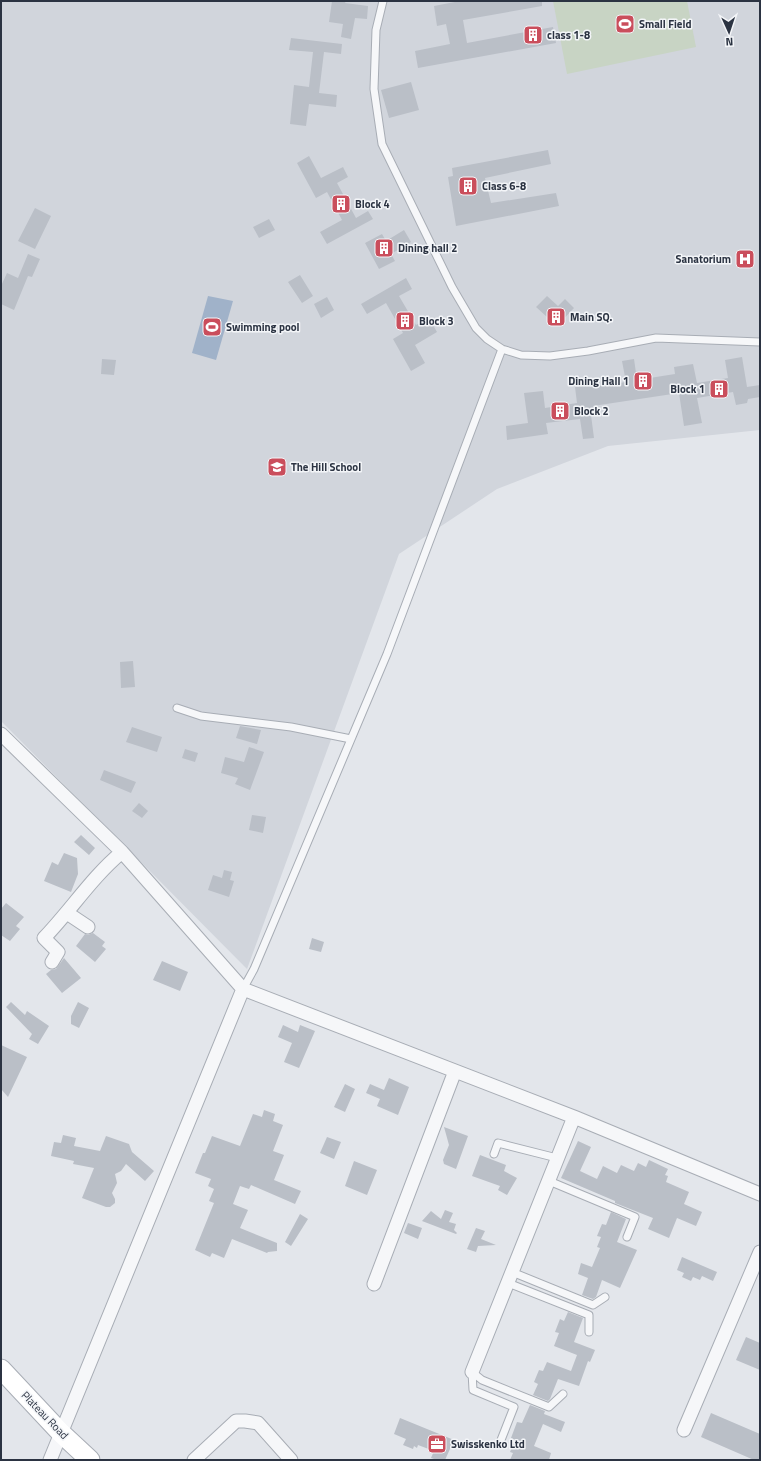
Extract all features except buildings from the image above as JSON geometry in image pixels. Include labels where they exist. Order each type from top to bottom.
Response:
[{"type":"street","points":[[2,738],[122,852],[243,989],[574,1117],[760,1194]]},
{"type":"street","points":[[52,962],[58,952],[44,938],[67,913],[96,877],[122,852]]},
{"type":"street","points":[[67,913],[88,927]]},
{"type":"street","points":[[50,1460],[243,989]]},
{"type":"street","points":[[374,1284],[455,1071]]},
{"type":"street","points":[[472,1372],[574,1117]]},
{"type":"street","points":[[684,1430],[760,1252]]},
{"type":"street","name":"Plateau Road","points":[[1,1369],[61,1433],[90,1460]]},
{"type":"street","points":[[194,1460],[236,1421],[258,1423],[291,1460]]},
{"type":"lane","points":[[383,1],[376,30],[374,89],[382,144],[452,287],[476,328],[487,339],[502,349],[521,355],[550,356],[588,351],[656,338],[760,342]]},
{"type":"lane","points":[[243,989],[254,970],[389,647],[502,349]]},
{"type":"lane","points":[[177,708],[201,716],[291,727],[351,739]]},
{"type":"lane","points":[[494,1154],[498,1143],[557,1158]]},
{"type":"lane","points":[[549,1181],[635,1217],[627,1237]]},
{"type":"lane","points":[[510,1278],[593,1305],[605,1297]]},
{"type":"lane","points":[[510,1278],[589,1315],[589,1332]]},
{"type":"lane","points":[[472,1372],[482,1380],[548,1407],[563,1394]]},
{"type":"lane","points":[[472,1372],[473,1390],[514,1407],[501,1440]]},
{"type":"shaded area","name":"The Hill School","points":[[1,1],[760,1],[760,430],[608,446],[497,489],[399,554],[247,969],[1,721]]},
{"type":"green space","name":"Small Field","points":[[553,1],[687,1],[696,47],[567,74]]},
{"type":"water","name":"Swimming pool","points":[[208,296],[233,301],[216,360],[192,353]]},
{"type":"place","name":"Small Field","points":[[625,24]]},
{"type":"place","name":"class 1-8","points":[[533,35]]},
{"type":"place","name":"Class 6-8","points":[[468,186]]},
{"type":"place","name":"Block 4","points":[[341,204]]},
{"type":"place","name":"Dining hall 2","points":[[384,248]]},
{"type":"place","name":"Sanatorium","points":[[745,259]]},
{"type":"place","name":"Main SQ.","points":[[556,317]]},
{"type":"place","name":"Block 3","points":[[405,321]]},
{"type":"place","name":"Swimming pool","points":[[212,327]]},
{"type":"place","name":"Dining Hall 1","points":[[643,381]]},
{"type":"place","name":"Block 1","points":[[719,389]]},
{"type":"place","name":"Block 2","points":[[560,411]]},
{"type":"place","name":"The Hill School","points":[[277,467]]},
{"type":"place","name":"Swisskenko Ltd","points":[[437,1444]]}]
